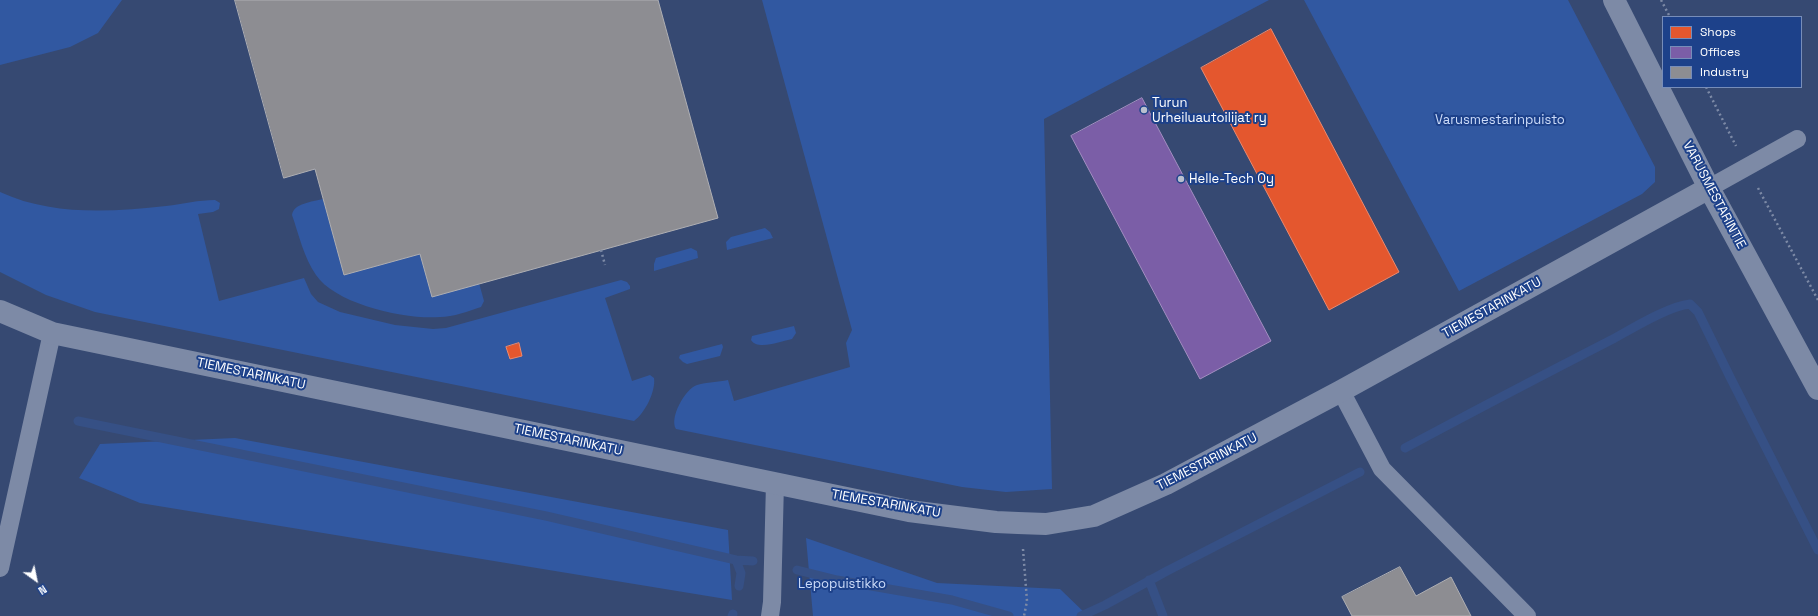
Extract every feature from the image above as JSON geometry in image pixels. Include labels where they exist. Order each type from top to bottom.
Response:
[{"type":"street","name":"VARUSMESTARINTIE","points":[[1614,0],[1709,188],[1818,389]]},
{"type":"street","name":"TIEMESTARINKATU","points":[[0,310],[52,333],[909,511],[996,522],[1046,524],[1094,516],[1166,484],[1341,392],[1709,188]]},
{"type":"lane","points":[[1709,188],[1797,139]]},
{"type":"lane","points":[[0,568],[7,502],[52,333]]},
{"type":"lane","points":[[1341,392],[1382,469],[1527,616]]},
{"type":"lane","points":[[770,616],[772,602],[775,483]]},
{"type":"path","points":[[1661,0],[1669,16]]},
{"type":"path","points":[[1707,88],[1818,300]]},
{"type":"path","points":[[601,250],[605,265]]},
{"type":"path","points":[[1018,523],[1024,558],[1027,600],[1024,616]]},
{"type":"green space","points":[[0,0],[122,0],[98,33],[70,47],[0,65]]},
{"type":"green space","points":[[762,0],[1269,0],[1044,119],[1052,489],[1006,492],[962,487],[676,429],[674,424],[676,411],[679,404],[688,392],[697,385],[728,380],[734,401],[850,367],[846,343],[852,330]]},
{"type":"green space","name":"Varusmestarinpuisto","points":[[1304,0],[1568,0],[1655,167],[1655,182],[1642,194],[1459,291]]},
{"type":"green space","points":[[0,192],[20,200],[61,209],[103,211],[215,200],[220,203],[219,209],[213,212],[198,214],[219,301],[304,278],[311,294],[318,302],[340,312],[395,325],[433,329],[446,328],[621,280],[627,282],[630,289],[605,298],[632,381],[650,375],[654,378],[653,389],[646,407],[634,421],[95,312],[46,295],[0,272]]},
{"type":"green space","points":[[323,199],[344,275],[420,254],[432,296],[479,283],[484,301],[481,307],[461,314],[445,317],[409,316],[391,313],[355,302],[325,285],[316,275],[308,261],[292,215],[293,211],[300,205]]},
{"type":"green space","points":[[765,228],[770,232],[773,238],[727,250],[726,242],[731,237]]},
{"type":"green space","points":[[691,248],[697,251],[698,258],[654,271],[656,258]]},
{"type":"green space","points":[[794,326],[796,333],[792,339],[764,345],[759,345],[751,340],[752,336]]},
{"type":"green space","points":[[722,344],[723,347],[720,356],[687,364],[679,358],[680,355]]},
{"type":"green space","points":[[235,438],[728,530],[732,600],[140,503],[79,478],[100,444]]},
{"type":"green space","name":"Lepopuistikko","points":[[806,538],[937,583],[1060,589],[1088,616],[813,616]]},
{"type":"building: Shops","points":[[1271,29],[1399,272],[1329,310],[1201,68]]},
{"type":"building: Shops","points":[[519,343],[522,356],[510,359],[506,347]]},
{"type":"building: Offices","points":[[1142,98],[1271,341],[1200,379],[1071,136]]},
{"type":"building: Industry","points":[[235,0],[658,0],[718,218],[432,297],[420,254],[344,275],[315,169],[284,178]]},
{"type":"building: Industry","points":[[1400,567],[1416,596],[1451,577],[1471,616],[1352,616],[1342,597]]},
{"type":"waterway","points":[[1405,448],[1651,318],[1672,309],[1690,304],[1698,312],[1818,550]]},
{"type":"waterway","points":[[78,421],[546,516],[736,560],[753,561]]},
{"type":"waterway","points":[[1081,616],[1105,605],[1167,571],[1360,472]]},
{"type":"waterway","points":[[736,560],[741,573],[739,586]]},
{"type":"waterway","points":[[797,570],[837,580],[952,600],[1009,616]]},
{"type":"waterway","points":[[1149,580],[1163,616]]},
{"type":"place","name":"Turun Urheiluautoilijat ry","points":[[1144,110]]},
{"type":"place","name":"Helle-Tech Oy","points":[[1181,179]]}]
